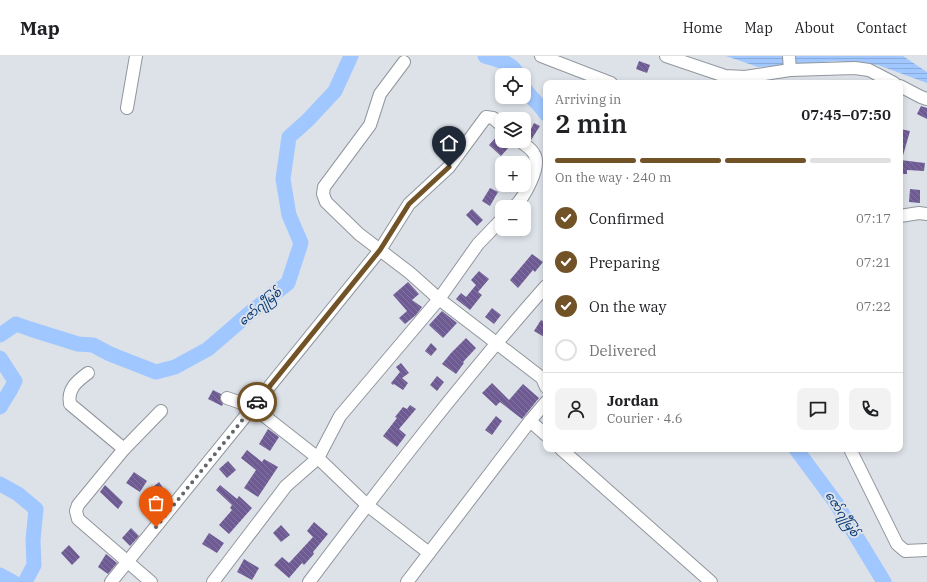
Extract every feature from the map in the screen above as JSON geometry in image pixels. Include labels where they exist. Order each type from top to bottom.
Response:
[{"type":"street","points":[[127,108],[136,56]]},
{"type":"street","points":[[541,56],[603,80]]},
{"type":"street","points":[[666,56],[725,76],[744,77],[789,64],[869,70],[888,80]]},
{"type":"street","points":[[404,62],[380,94],[370,125],[324,187],[323,194],[326,202],[359,234],[410,273],[439,299],[543,380]]},
{"type":"street","points":[[903,88],[927,99]]},
{"type":"street","points":[[111,582],[380,250],[409,204],[449,167],[486,117],[495,120]]},
{"type":"street","points":[[520,200],[536,167],[537,159],[534,152],[529,148]]},
{"type":"street","points":[[903,216],[919,213],[927,214]]},
{"type":"street","points":[[213,582],[286,486],[318,458],[340,416],[439,299],[478,244],[495,227]]},
{"type":"street","points":[[309,582],[367,505],[496,343],[543,289]]},
{"type":"street","points":[[88,373],[78,380],[70,391],[70,404],[124,449]]},
{"type":"street","points":[[227,398],[253,407],[318,458],[367,505],[429,553]]},
{"type":"street","points":[[407,582],[543,406]]},
{"type":"street","points":[[151,582],[78,519],[76,511],[78,505],[124,449],[161,411]]},
{"type":"street","points":[[530,421],[543,432]]},
{"type":"street","points":[[564,452],[711,582]]},
{"type":"street","points":[[851,452],[897,544],[905,551],[927,550]]},
{"type":"water","points":[[726,56],[903,56],[927,72],[927,83],[878,65],[835,61],[758,67]]},
{"type":"building","points":[[639,61],[650,65],[647,73],[636,69]]},
{"type":"building","points":[[921,106],[927,108],[927,119],[917,114]]},
{"type":"building","points":[[534,123],[540,126],[531,140],[531,129]]},
{"type":"building","points":[[903,130],[910,131],[903,156]]},
{"type":"building","points":[[495,138],[495,148],[508,148],[501,156],[489,145]]},
{"type":"building","points":[[903,160],[925,163],[924,171],[907,170],[907,174],[903,174]]},
{"type":"building","points":[[490,188],[495,192],[498,192],[490,206],[482,201]]},
{"type":"building","points":[[910,189],[920,190],[920,203],[909,202]]},
{"type":"building","points":[[472,209],[483,220],[477,226],[466,215]]},
{"type":"building","points":[[532,254],[543,262],[535,272],[533,270],[518,288],[510,280]]},
{"type":"building","points":[[479,271],[489,279],[478,292],[482,295],[470,310],[456,299],[461,293],[466,297],[476,285],[471,280]]},
{"type":"building","points":[[408,282],[419,294],[412,300],[422,307],[416,315],[405,324],[399,318],[407,311],[393,295]]},
{"type":"building","points":[[492,308],[501,315],[494,324],[485,317]]},
{"type":"building","points":[[442,311],[457,323],[443,338],[429,325]]},
{"type":"building","points":[[541,320],[543,321],[543,336],[534,331]]},
{"type":"building","points":[[466,338],[476,348],[463,362],[464,363],[456,374],[442,364]]},
{"type":"building","points":[[431,343],[437,349],[431,356],[425,351]]},
{"type":"building","points":[[401,363],[409,373],[402,378],[408,383],[403,390],[391,383],[400,372],[396,367]]},
{"type":"building","points":[[437,376],[444,382],[437,391],[430,385]]},
{"type":"building","points":[[492,383],[509,400],[523,384],[539,398],[522,419],[500,402],[496,406],[482,393]]},
{"type":"building","points":[[213,390],[221,394],[220,399],[223,404],[222,406],[208,399]]},
{"type":"building","points":[[410,405],[416,409],[399,429],[406,435],[397,447],[383,436],[397,418],[395,417],[403,407],[407,409]]},
{"type":"building","points":[[496,416],[502,421],[492,435],[485,430]]},
{"type":"building","points":[[268,429],[279,437],[270,451],[259,444]]},
{"type":"building","points":[[247,450],[262,462],[264,459],[278,467],[258,497],[244,488],[256,470],[241,458]]},
{"type":"building","points":[[228,461],[236,470],[227,478],[219,469]]},
{"type":"building","points":[[134,472],[147,481],[140,492],[126,483]]},
{"type":"building","points":[[159,482],[163,488],[157,493],[153,487]]},
{"type":"building","points":[[105,485],[123,502],[118,509],[100,492]]},
{"type":"building","points":[[220,485],[237,499],[239,496],[252,508],[229,534],[219,525],[232,510],[230,508],[232,505],[216,490]]},
{"type":"building","points":[[314,522],[328,534],[313,552],[314,554],[304,565],[302,563],[289,578],[274,565],[282,557],[289,563],[313,537],[307,531]]},
{"type":"building","points":[[281,525],[290,535],[281,542],[273,533]]},
{"type":"building","points":[[131,528],[139,536],[130,546],[122,538]]},
{"type":"building","points":[[209,533],[224,543],[217,553],[202,544]]},
{"type":"building","points":[[69,545],[80,557],[72,565],[61,553]]},
{"type":"building","points":[[106,554],[117,563],[108,574],[98,567]]},
{"type":"building","points":[[244,559],[259,568],[252,580],[237,572]]},
{"type":"waterway","name":"ဇော်ဂျီမြစ်","points":[[0,335],[16,324],[78,344],[93,345],[110,354],[156,372],[175,367],[208,349],[252,311],[288,283],[301,243],[289,215],[283,179],[289,137],[308,120],[335,91],[351,56]]},
{"type":"waterway","name":"ဇော်ဂျီမြစ်","points":[[485,56],[500,60],[513,68]]},
{"type":"waterway","name":"ဇော်ဂျီမြစ်","points":[[531,96],[543,110]]},
{"type":"waterway","name":"ဇော်ဂျီမြစ်","points":[[0,358],[15,381],[0,407]]},
{"type":"waterway","name":"ဇော်ဂျီမြစ်","points":[[798,452],[836,503],[884,582]]},
{"type":"waterway","name":"ဇော်ဂျီမြစ်","points":[[0,484],[18,494],[36,509],[33,540],[34,565],[25,582]]},
{"type":"waterway","name":"ဇော်ဂျီမြစ်","points":[[0,575],[13,582]]},
{"type":"way so far","points":[[156,527],[257,402]]},
{"type":"route","points":[[257,402],[380,250],[409,204],[449,167]]}]
